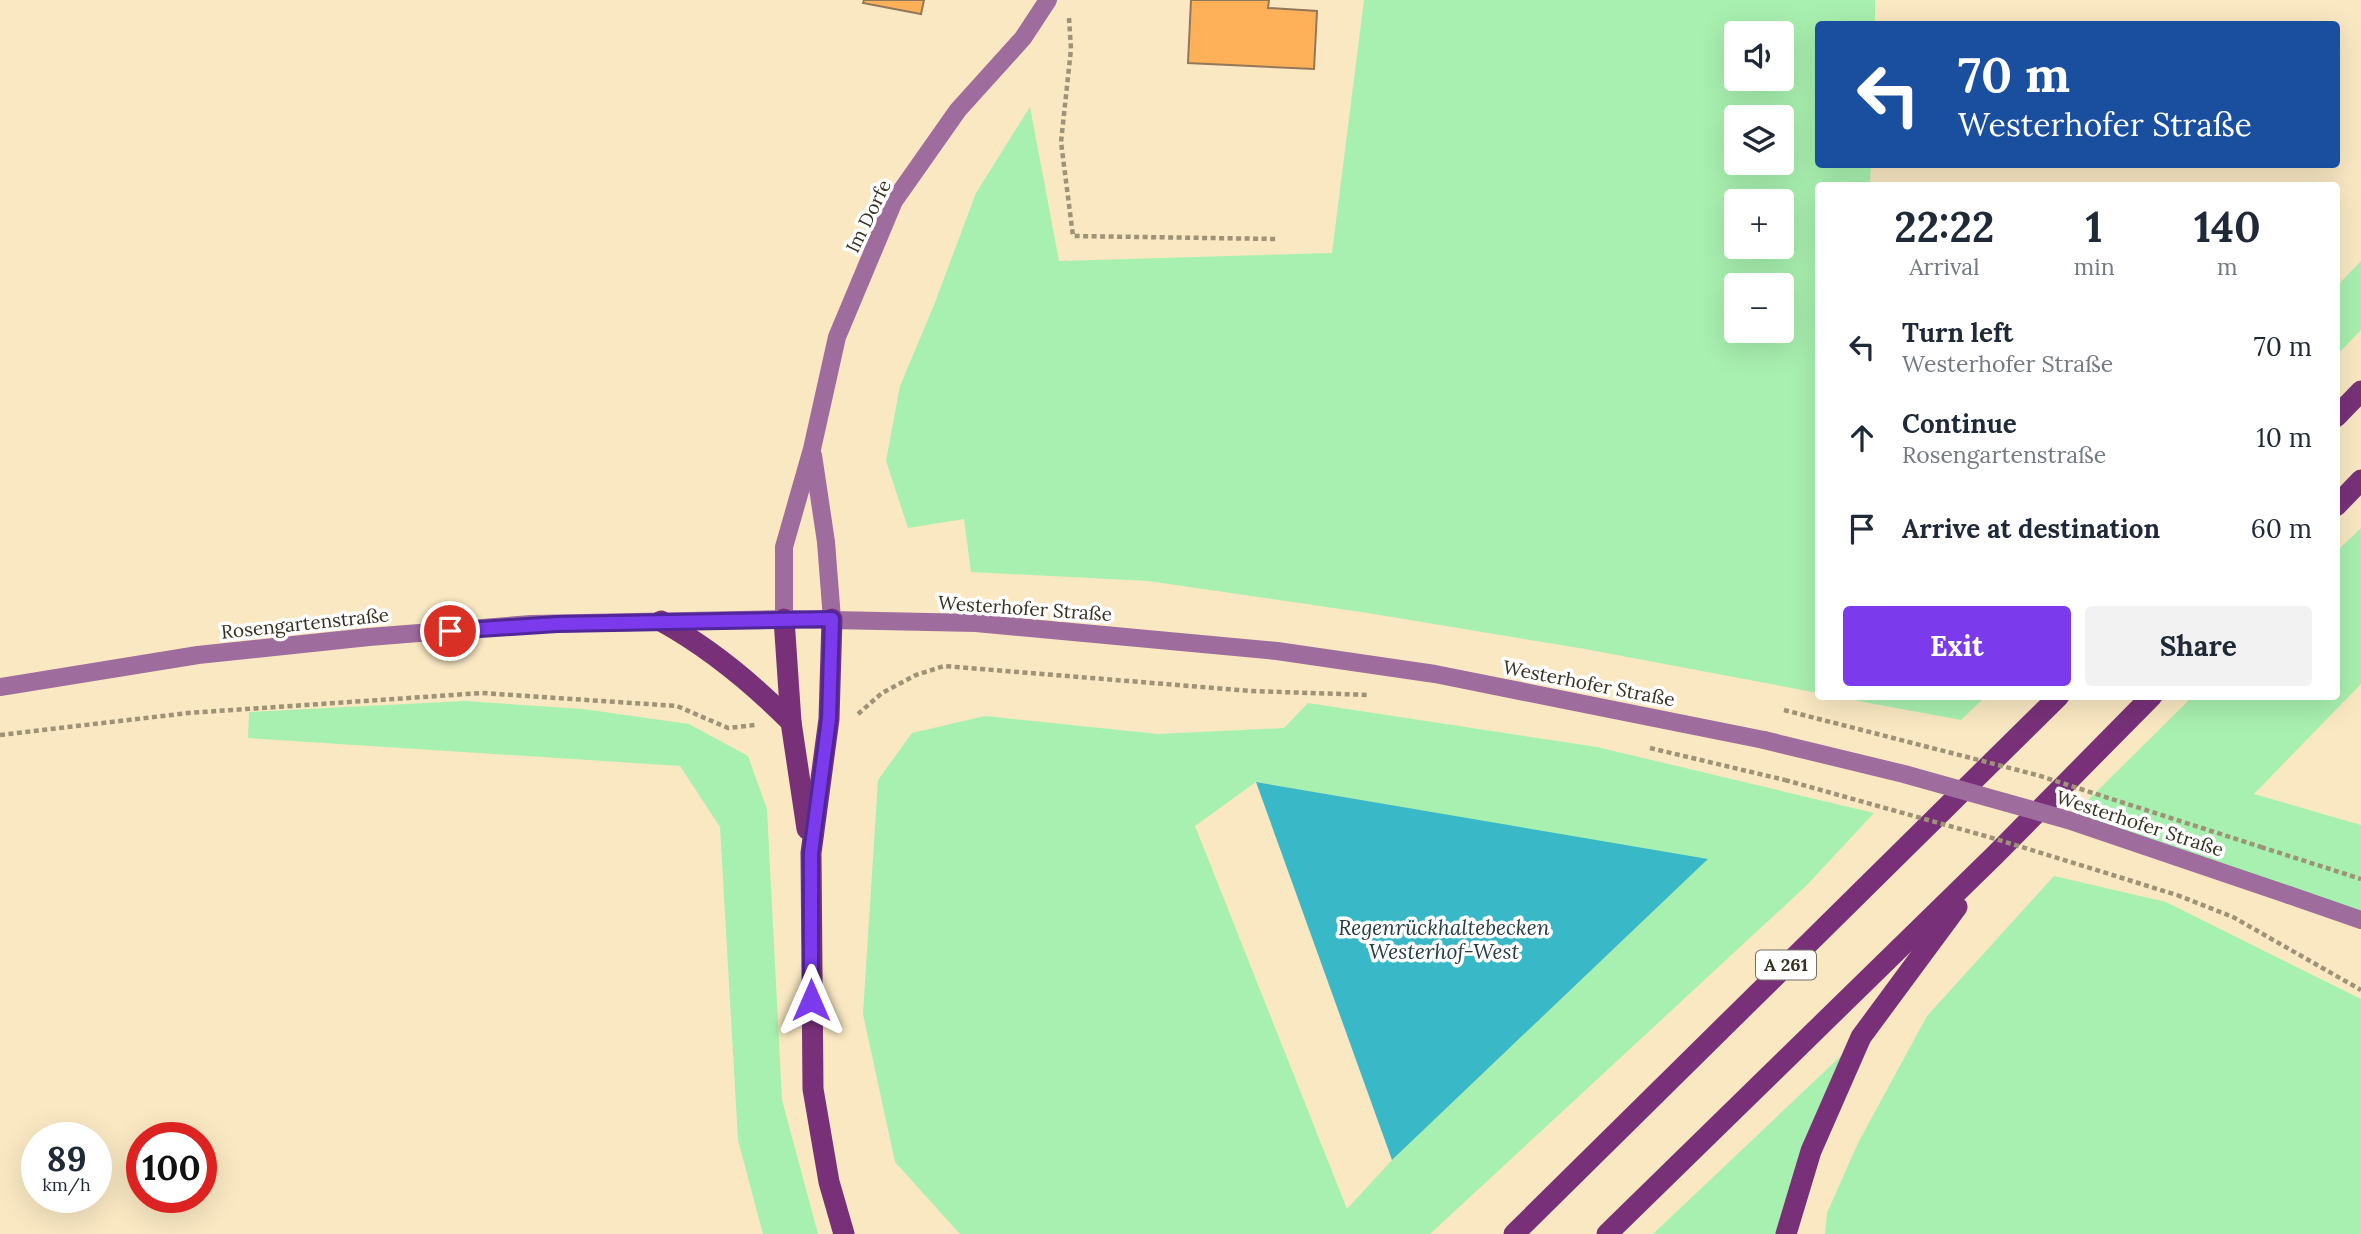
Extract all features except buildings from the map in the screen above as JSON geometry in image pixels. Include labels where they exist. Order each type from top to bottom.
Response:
[{"type":"highway","points":[[2340,413],[2361,391]]},
{"type":"highway","points":[[2340,502],[2361,480]]},
{"type":"highway","points":[[784,619],[791,722],[811,853]]},
{"type":"highway","points":[[832,619],[829,719],[811,853],[813,1089],[829,1182],[844,1234]]},
{"type":"highway","points":[[661,621],[727,663],[791,722]]},
{"type":"highway","name":"A 261","points":[[1514,1234],[2055,700]]},
{"type":"highway","points":[[1607,1234],[1996,854],[2148,700]]},
{"type":"highway","points":[[1786,1234],[1811,1151],[1861,1037],[1996,854]]},
{"type":"main road","name":"Im Dorfe","points":[[784,619],[784,547],[812,449],[837,337],[894,201],[958,110],[1023,38],[1048,0]]},
{"type":"main road","name":"Im Dorfe","points":[[812,449],[826,542],[832,619]]},
{"type":"main road","name":"Westerhofer Straße","points":[[784,619],[976,624],[1277,651],[1435,674],[1764,740],[1904,774],[2068,820],[2361,920]]},
{"type":"main road","name":"Rosengartenstraße","points":[[0,687],[198,655],[369,637],[531,624],[784,619]]},
{"type":"path","points":[[1068,12],[1071,49],[1061,142],[1073,236],[1276,239]]},
{"type":"path","points":[[854,715],[863,712],[882,694],[916,675],[944,667],[1251,691],[1371,695]]},
{"type":"path","points":[[0,735],[188,713],[482,693],[677,706],[728,728],[759,724]]},
{"type":"path","points":[[1784,710],[2038,775],[2361,879]]},
{"type":"path","points":[[1638,745],[1785,780],[1997,839],[2177,895],[2234,917],[2361,990]]},
{"type":"green space","points":[[1364,0],[1875,0],[1875,21],[1815,21],[1815,168],[1871,168],[1870,182],[1815,182],[1815,692],[1585,649],[1368,613],[1148,581],[971,572],[964,519],[908,528],[886,461],[900,386],[976,193],[1030,107],[1059,261],[1332,253]]},
{"type":"green space","points":[[2361,261],[2361,330],[2340,352],[2340,283]]},
{"type":"green space","points":[[2361,528],[2361,684],[2254,794],[2361,825],[2361,920],[2068,820],[2189,700],[2340,700],[2340,548]]},
{"type":"green space","points":[[1853,700],[1982,700],[1961,720]]},
{"type":"green space","points":[[465,701],[583,709],[689,724],[748,756],[767,809],[782,1100],[818,1234],[763,1234],[738,1140],[720,827],[680,766],[248,738],[249,712]]},
{"type":"green space","points":[[1308,703],[1597,747],[1874,813],[1806,886],[1430,1234],[960,1234],[895,1162],[863,1014],[878,780],[912,733],[985,716],[1158,734],[1284,728]],"holes":[[[1256,782],[1707,860],[1392,1160],[1347,1209],[1195,826]]]},
{"type":"green space","points":[[2054,876],[2166,902],[2361,999],[2361,1234],[1825,1234],[1827,1213],[1858,1143],[1927,1016]]},
{"type":"green space","points":[[1861,1037],[1786,1234],[1653,1234]]},
{"type":"water","name":"Regenrückhaltebecken Westerhof-West","points":[[1256,782],[1708,859],[1392,1160]]},
{"type":"route","points":[[450,631],[531,624],[832,619],[829,719],[811,853],[811,1000]]}]
